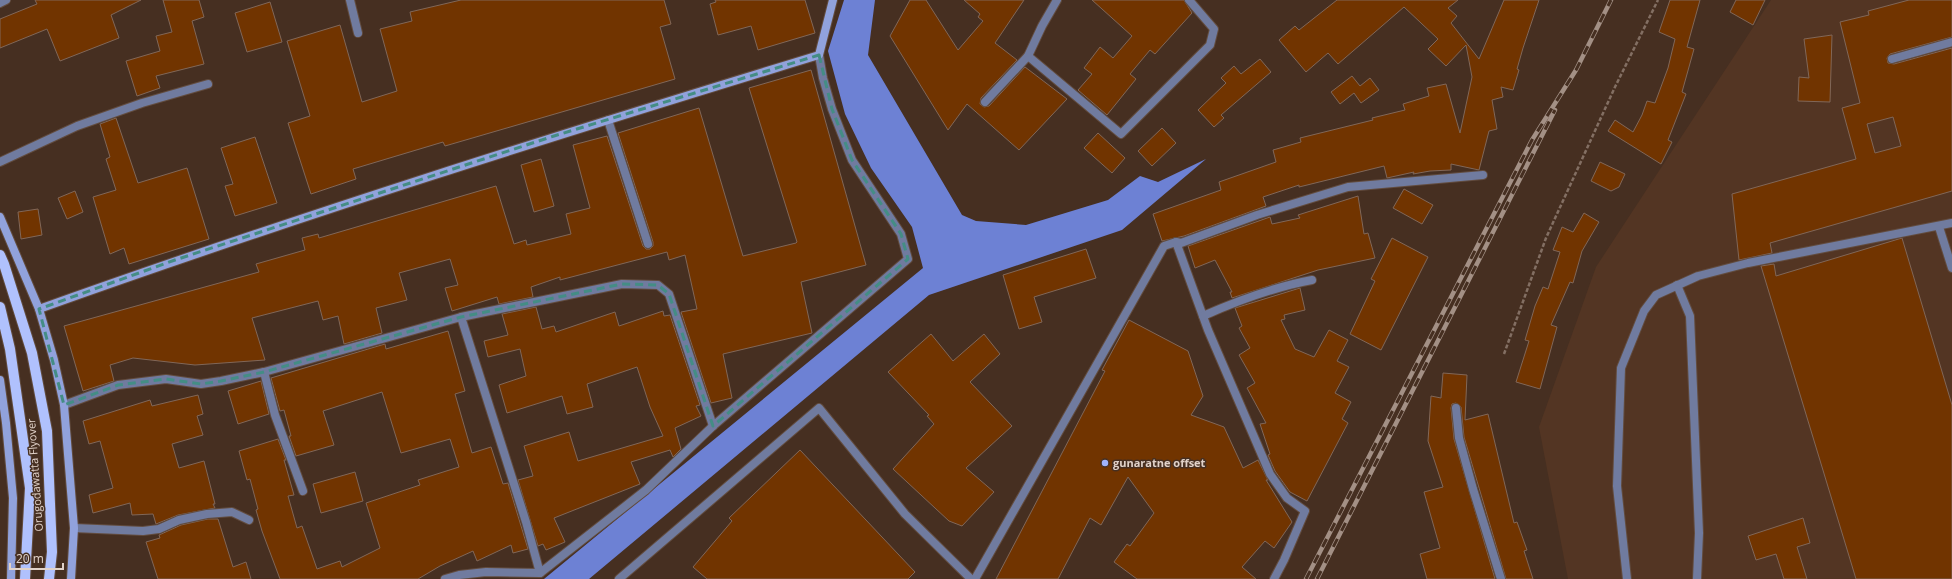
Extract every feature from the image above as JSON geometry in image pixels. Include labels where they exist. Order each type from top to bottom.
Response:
[{"type":"main road","name":"Orugodawatta Flyover","points":[[0,255],[32,353],[46,431],[52,552],[49,579]]},
{"type":"main road","name":"Orugodawatta Flyover","points":[[0,307],[10,349],[30,488],[25,579]]},
{"type":"street","points":[[0,3],[6,0]]},
{"type":"street","points":[[350,0],[358,33]]},
{"type":"street","points":[[445,579],[459,575],[486,572],[540,573],[646,490],[713,426],[908,259],[901,234],[852,160],[832,109],[823,78],[819,55],[823,33],[833,0]]},
{"type":"street","points":[[985,102],[1028,56],[1042,26],[1057,0]]},
{"type":"street","points":[[1028,56],[1121,134],[1210,45],[1214,29],[1189,0]]},
{"type":"street","points":[[1892,59],[1952,42]]},
{"type":"street","points":[[39,309],[175,260],[608,120],[819,55]]},
{"type":"street","points":[[0,162],[77,126],[142,103],[208,84]]},
{"type":"street","points":[[608,120],[648,244]]},
{"type":"street","points":[[975,579],[1164,246],[1176,242],[1181,243],[1257,215],[1348,187],[1483,175]]},
{"type":"street","points":[[0,217],[39,309],[54,360],[64,405],[74,528],[71,579]]},
{"type":"street","points":[[1626,579],[1617,486],[1621,368],[1644,311],[1656,295],[1698,276],[1748,262],[1952,224]]},
{"type":"street","points":[[1939,227],[1952,268]]},
{"type":"street","points":[[1176,242],[1203,316],[1270,474],[1287,498],[1305,511],[1284,560],[1274,579]]},
{"type":"street","points":[[1203,316],[1243,298],[1287,285],[1312,280]]},
{"type":"street","points":[[64,405],[118,385],[166,379],[201,384],[264,372],[461,317],[622,284],[658,285],[669,294],[713,426]]},
{"type":"street","points":[[1677,285],[1690,316],[1699,533],[1697,579]]},
{"type":"street","points":[[461,317],[526,522],[540,573]]},
{"type":"street","points":[[264,372],[275,415],[303,491]]},
{"type":"street","points":[[0,380],[6,423],[13,498],[11,579]]},
{"type":"street","points":[[619,579],[819,408],[905,514],[971,579]]},
{"type":"street","points":[[1456,408],[1459,438],[1501,579]]},
{"type":"street","points":[[74,528],[143,531],[159,529],[179,520],[207,514],[232,512],[249,520]]},
{"type":"path","points":[[1504,354],[1546,238],[1615,87],[1658,0]]},
{"type":"highlighted area","points":[[819,55],[832,109],[852,160],[901,234],[908,259],[713,426],[669,294],[658,285],[622,284],[461,317],[264,372],[221,381],[201,384],[166,379],[118,385],[64,405],[39,309],[175,260],[554,136]]},
{"type":"shaded area","points":[[1771,0],[1952,0],[1952,579],[1568,579],[1539,427],[1596,267]]},
{"type":"water","points":[[844,0],[875,0],[868,55],[962,215],[976,221],[1026,225],[1108,200],[1140,176],[1158,182],[1206,159],[1122,230],[929,295],[589,579],[544,579],[923,268],[912,227],[871,168],[845,114],[828,51]]},
{"type":"building","points":[[35,0],[141,0],[111,15],[119,38],[60,61],[47,29],[0,48],[0,19],[37,4]]},
{"type":"building","points":[[163,0],[199,0],[204,17],[192,21],[204,64],[156,76],[160,88],[137,96],[126,61],[160,51],[156,36],[172,32]]},
{"type":"building","points":[[461,0],[664,0],[671,24],[660,27],[675,79],[445,146],[443,142],[353,169],[356,179],[311,194],[288,123],[310,116],[287,41],[340,25],[362,102],[397,91],[380,29],[412,21],[410,12]]},
{"type":"building","points":[[715,0],[805,0],[815,33],[758,50],[751,26],[718,35],[710,4],[716,2]]},
{"type":"building","points":[[910,0],[926,0],[958,50],[983,21],[978,17],[980,14],[964,0],[1024,0],[995,43],[1017,60],[981,98],[980,104],[984,107],[989,106],[1025,67],[1067,99],[1019,150],[967,104],[948,130],[890,36]]},
{"type":"building","points":[[1092,0],[1184,0],[1192,13],[1155,54],[1150,50],[1130,74],[1136,79],[1107,115],[1078,90],[1092,74],[1084,68],[1100,47],[1113,58],[1132,36]]},
{"type":"building","points":[[1337,0],[1458,0],[1448,8],[1457,16],[1451,23],[1479,59],[1504,0],[1539,0],[1523,48],[1517,69],[1519,70],[1513,90],[1501,87],[1503,97],[1492,100],[1497,129],[1489,131],[1479,170],[1451,164],[1451,170],[1430,171],[1413,174],[1414,172],[1387,178],[1384,166],[1299,187],[1299,185],[1263,197],[1266,206],[1184,236],[1162,241],[1153,214],[1221,190],[1219,182],[1276,162],[1273,150],[1301,142],[1300,138],[1373,120],[1372,118],[1405,110],[1403,104],[1429,96],[1427,88],[1446,84],[1460,133],[1472,77],[1466,45],[1446,66],[1428,49],[1438,39],[1404,7],[1338,64],[1328,53],[1306,72],[1279,40],[1295,26],[1299,30]]},
{"type":"building","points":[[1670,0],[1700,0],[1687,47],[1694,49],[1682,92],[1686,94],[1668,140],[1672,142],[1661,164],[1608,131],[1615,120],[1633,132],[1642,115],[1647,101],[1655,103],[1668,68],[1675,39],[1659,32]]},
{"type":"building","points":[[1736,0],[1765,0],[1753,25],[1730,12]]},
{"type":"building","points":[[1909,0],[1952,0],[1952,37],[1890,54],[1887,58],[1888,63],[1894,64],[1952,48],[1952,191],[1770,243],[1772,253],[1739,260],[1732,194],[1856,159],[1842,108],[1860,103],[1840,22],[1869,15],[1868,11]],"holes":[[[1893,117],[1901,146],[1875,153],[1867,124]]]},
{"type":"building","points":[[270,2],[282,42],[247,52],[235,13]]},
{"type":"building","points":[[1832,35],[1830,102],[1798,101],[1799,77],[1809,78],[1804,39]]},
{"type":"building","points":[[1260,59],[1271,72],[1221,115],[1224,118],[1214,127],[1198,110],[1226,83],[1221,78],[1234,66],[1241,74]]},
{"type":"building","points":[[811,70],[866,265],[801,282],[812,333],[723,354],[732,398],[711,403],[681,312],[697,309],[685,255],[669,260],[667,252],[560,280],[560,277],[531,287],[533,297],[499,304],[497,297],[452,311],[445,288],[458,285],[450,259],[399,273],[407,300],[376,308],[382,333],[344,344],[338,316],[323,320],[318,301],[252,318],[265,360],[195,365],[133,358],[110,365],[114,381],[83,391],[64,326],[259,272],[256,264],[305,250],[302,238],[318,234],[319,238],[496,186],[514,244],[526,240],[527,245],[571,234],[566,214],[590,208],[573,145],[607,136],[643,246],[646,249],[650,249],[653,246],[653,242],[618,133],[699,108],[743,256],[796,243],[797,242],[749,88]]},
{"type":"building","points":[[1352,76],[1360,86],[1370,78],[1379,90],[1361,103],[1354,93],[1340,104],[1331,92]]},
{"type":"building","points":[[116,118],[138,183],[187,168],[209,239],[129,264],[124,248],[110,254],[93,197],[116,190],[106,159],[110,157],[100,124]]},
{"type":"building","points":[[1162,128],[1176,143],[1152,166],[1138,151]]},
{"type":"building","points":[[1098,133],[1125,158],[1112,173],[1084,148]]},
{"type":"building","points":[[255,137],[277,203],[235,216],[225,186],[233,184],[221,148]]},
{"type":"building","points":[[541,159],[554,206],[534,212],[521,165]]},
{"type":"building","points":[[1600,162],[1625,174],[1619,187],[1611,191],[1591,181]]},
{"type":"building","points":[[1404,189],[1433,205],[1422,224],[1393,208]]},
{"type":"building","points":[[75,191],[83,212],[67,219],[58,198]]},
{"type":"building","points":[[1358,196],[1364,234],[1368,233],[1375,258],[1318,270],[1232,298],[1230,292],[1232,292],[1215,260],[1195,268],[1188,246],[1270,217],[1272,224],[1300,218],[1298,215]]},
{"type":"building","points":[[38,209],[42,235],[21,239],[18,212]]},
{"type":"building","points":[[1584,213],[1599,222],[1582,251],[1573,283],[1570,282],[1551,325],[1557,327],[1540,389],[1516,382],[1529,341],[1525,340],[1535,306],[1543,287],[1548,289],[1560,252],[1553,250],[1562,227],[1573,232]]},
{"type":"building","points":[[1392,238],[1428,257],[1381,350],[1350,334],[1375,281],[1371,279]]},
{"type":"building","points":[[1902,238],[1952,405],[1952,579],[1856,579],[1761,266],[1774,264],[1776,276]]},
{"type":"building","points":[[1086,249],[1096,278],[1034,297],[1042,322],[1019,329],[1003,275]]},
{"type":"building","points":[[1300,288],[1305,310],[1284,315],[1285,319],[1281,320],[1295,349],[1314,357],[1329,330],[1348,340],[1337,361],[1349,367],[1335,393],[1351,402],[1342,419],[1348,423],[1307,501],[1290,492],[1275,471],[1268,455],[1270,454],[1260,424],[1266,423],[1247,388],[1255,383],[1239,355],[1250,348],[1239,328],[1242,326],[1235,308]]},
{"type":"building","points":[[536,307],[542,329],[554,326],[556,332],[615,312],[619,326],[663,311],[664,316],[670,315],[700,405],[696,406],[701,416],[675,428],[681,449],[673,457],[670,450],[631,462],[640,484],[554,518],[565,542],[546,550],[543,544],[538,546],[518,480],[533,476],[524,446],[569,432],[578,461],[663,436],[650,407],[637,367],[587,384],[593,407],[567,414],[562,396],[507,413],[499,385],[526,376],[520,349],[488,357],[484,341],[508,335],[502,314]]},
{"type":"building","points":[[1129,320],[1188,351],[1203,396],[1191,415],[1224,427],[1243,468],[1258,460],[1268,480],[1266,480],[1292,522],[1274,548],[1265,541],[1242,567],[1256,579],[1137,579],[1114,562],[1127,544],[1130,546],[1154,513],[1128,477],[1101,525],[1090,518],[1058,579],[996,579],[1105,371],[1102,370]]},
{"type":"building","points":[[448,331],[465,391],[455,394],[472,453],[491,447],[503,484],[508,483],[528,549],[513,553],[511,545],[477,561],[473,551],[440,566],[418,579],[280,579],[262,531],[250,479],[247,480],[239,451],[278,439],[286,460],[284,460],[294,495],[288,496],[297,528],[302,526],[317,569],[340,561],[342,567],[380,548],[366,503],[420,485],[418,480],[459,467],[450,439],[401,453],[382,392],[323,411],[334,445],[296,456],[289,436],[291,436],[284,410],[280,411],[271,378],[385,344],[386,349]]},
{"type":"building","points":[[931,334],[953,361],[984,334],[1000,354],[970,382],[1012,426],[966,468],[994,492],[962,526],[949,521],[893,469],[934,424],[927,416],[929,415],[888,372]]},
{"type":"building","points":[[1443,373],[1467,375],[1465,420],[1488,414],[1514,523],[1517,522],[1527,550],[1524,551],[1533,579],[1506,579],[1464,437],[1461,407],[1456,403],[1452,404],[1451,408],[1454,439],[1495,579],[1427,579],[1420,554],[1440,548],[1424,492],[1443,487],[1428,441],[1431,396],[1441,398]]},
{"type":"building","points":[[261,381],[269,414],[238,424],[228,391]]},
{"type":"building","points":[[198,395],[203,414],[197,416],[203,435],[172,444],[179,468],[204,461],[215,508],[178,515],[156,524],[153,514],[132,515],[130,503],[93,513],[89,495],[113,488],[100,441],[89,444],[83,421],[150,400],[152,406]]},
{"type":"building","points":[[800,450],[915,572],[908,579],[707,579],[693,567],[732,521],[729,518]]},
{"type":"building","points":[[355,472],[363,501],[321,513],[313,484]]},
{"type":"building","points":[[1803,518],[1810,543],[1797,547],[1807,579],[1784,579],[1776,554],[1756,560],[1748,536]]},
{"type":"building","points":[[208,519],[218,519],[233,567],[246,562],[251,579],[158,579],[146,542],[160,538],[159,535],[181,525]]},
{"type":"railway","points":[[1306,579],[1532,140],[1576,70],[1611,0]]},
{"type":"railway","points":[[1317,579],[1555,110]]},
{"type":"place","name":"gunaratne offset","points":[[1105,463]]}]
